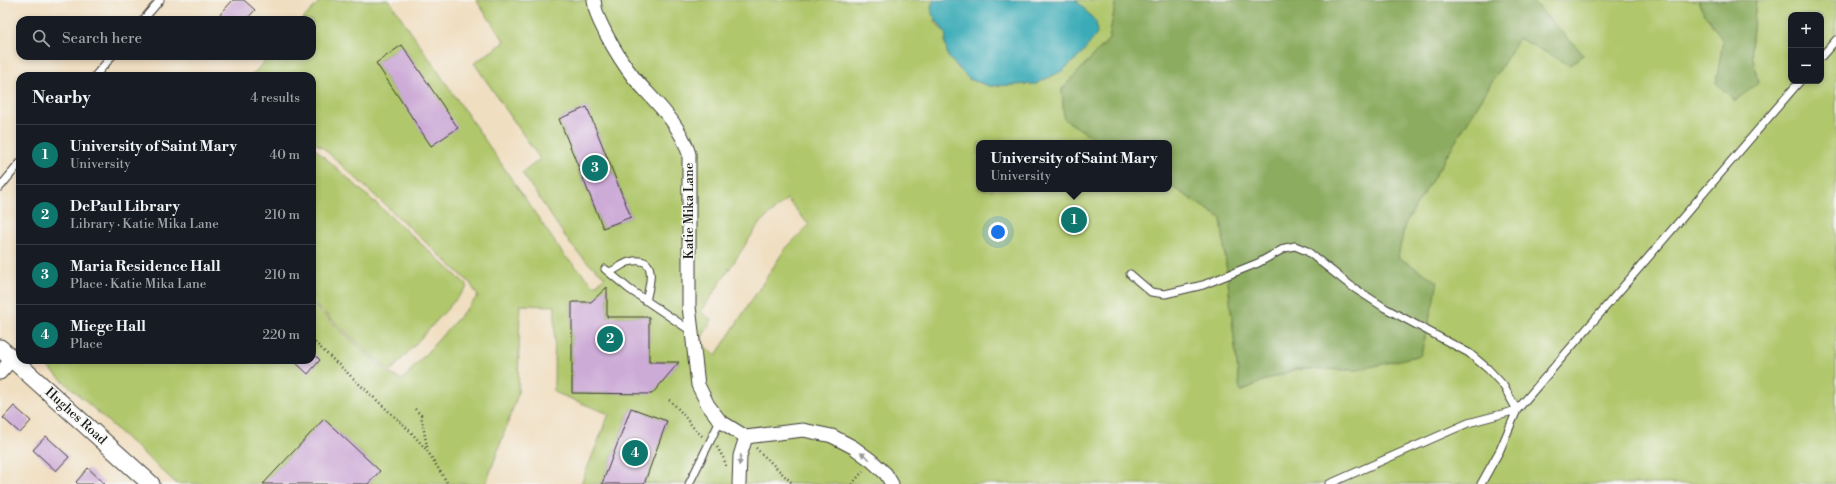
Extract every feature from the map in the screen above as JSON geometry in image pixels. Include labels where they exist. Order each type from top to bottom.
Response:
[{"type":"street","name":"Katie Mika Lane","points":[[594,0],[594,12],[613,48],[633,76],[677,127],[684,139],[689,154],[689,306],[691,331],[698,385],[708,405],[720,421]]},
{"type":"street","points":[[0,373],[6,354]]},
{"type":"street","name":"Hughes Road","points":[[6,354],[16,363]]},
{"type":"street","name":"Hughes Road","points":[[17,364],[151,484]]},
{"type":"street","points":[[720,421],[746,437],[776,432],[802,430],[832,436],[852,447],[872,461],[886,474],[892,484]]},
{"type":"street","points":[[739,484],[738,476],[740,456],[746,437]]},
{"type":"lane","points":[[146,16],[160,0]]},
{"type":"lane","points":[[1824,54],[1836,40]]},
{"type":"lane","points":[[98,72],[109,60]]},
{"type":"lane","points":[[1481,484],[1500,450],[1517,410],[1797,84]]},
{"type":"lane","points":[[0,187],[16,168]]},
{"type":"lane","points":[[1130,274],[1151,292],[1165,294],[1203,285],[1258,263],[1285,248],[1295,246],[1306,251],[1351,286],[1385,308],[1469,353],[1488,369],[1503,385],[1517,410]]},
{"type":"lane","points":[[646,301],[652,274],[646,264],[640,262],[627,262],[607,270],[629,290],[691,331]]},
{"type":"lane","points":[[1329,484],[1468,423],[1517,410]]},
{"type":"lane","points":[[689,484],[720,421]]},
{"type":"path","points":[[316,344],[395,416],[428,452],[448,484]]},
{"type":"path","points":[[415,409],[421,414],[428,452]]},
{"type":"path","points":[[746,437],[793,484]]},
{"type":"path","points":[[852,484],[872,461]]},
{"type":"green space","points":[[321,0],[389,0],[563,254],[595,286],[605,277],[586,261],[571,245],[522,173],[540,159],[474,63],[505,42],[476,0],[934,0],[931,6],[937,24],[946,34],[945,43],[969,79],[989,86],[1017,85],[1096,22],[1076,0],[1116,0],[1109,39],[1062,89],[1064,119],[1097,140],[976,140],[976,192],[1172,192],[1172,187],[1221,218],[1240,392],[1263,381],[1296,369],[1358,370],[1398,257],[1405,224],[1519,38],[1569,65],[1584,55],[1531,0],[1698,0],[1701,8],[1723,41],[1716,83],[1758,82],[1751,49],[1756,0],[1836,0],[1836,484],[644,484],[667,421],[631,408],[602,484],[581,484],[609,414],[554,392],[555,306],[520,305],[518,394],[486,484],[368,484],[380,471],[324,419],[263,484],[177,484],[44,364],[297,364],[308,374],[320,360],[316,356],[316,308],[388,373],[402,380],[478,296],[470,283],[322,147],[316,143],[316,72],[255,72],[266,60],[316,60],[316,16],[306,16]],"holes":[[[402,45],[457,128],[431,145],[376,63]],[[587,107],[631,217],[603,228],[559,119]],[[787,199],[809,225],[785,249],[716,355],[704,346],[702,337],[712,320],[701,312],[759,224]],[[607,288],[607,317],[649,317],[649,362],[679,362],[652,393],[572,393],[572,302],[591,302]]]},
{"type":"green space","points":[[1116,0],[1531,0],[1584,55],[1569,65],[1519,38],[1405,224],[1398,257],[1438,282],[1421,355],[1358,370],[1296,369],[1263,381],[1240,392],[1221,218],[1172,187],[1172,140],[1097,140],[1064,119],[1062,89],[1109,39]]},
{"type":"green space","points":[[1698,0],[1756,0],[1751,49],[1758,83],[1735,101],[1716,83],[1723,41],[1701,8]]},
{"type":"green space","points":[[316,150],[468,286],[390,372],[316,306]]},
{"type":"water","points":[[934,0],[1076,0],[1096,22],[1097,34],[1080,56],[1062,71],[1036,84],[989,86],[969,79],[948,57],[945,43],[946,34],[932,14],[931,6]]},
{"type":"building","points":[[233,0],[244,0],[255,10],[250,16],[219,16]]},
{"type":"building","points":[[402,45],[458,128],[431,146],[376,63]]},
{"type":"building","points":[[587,107],[631,217],[603,228],[559,119]]},
{"type":"building","points":[[607,287],[607,317],[649,317],[649,362],[679,362],[652,394],[572,393],[572,302],[591,302]]},
{"type":"building","points":[[316,356],[320,360],[308,374],[297,364],[316,364]]},
{"type":"building","points":[[14,406],[31,421],[20,433],[3,418]]},
{"type":"building","points":[[631,408],[667,421],[644,484],[602,484]]},
{"type":"building","points":[[324,419],[380,471],[368,484],[263,484]]},
{"type":"building","points":[[46,436],[69,457],[56,471],[33,450]]},
{"type":"building","points":[[88,468],[105,484],[78,484],[76,482]]},
{"type":"place","name":"Maria Residence Hall","points":[[595,168]]},
{"type":"place","name":"University of Saint Mary","points":[[1074,220]]},
{"type":"place","name":"DePaul Library","points":[[610,339]]},
{"type":"place","name":"Miege Hall","points":[[635,453]]}]
